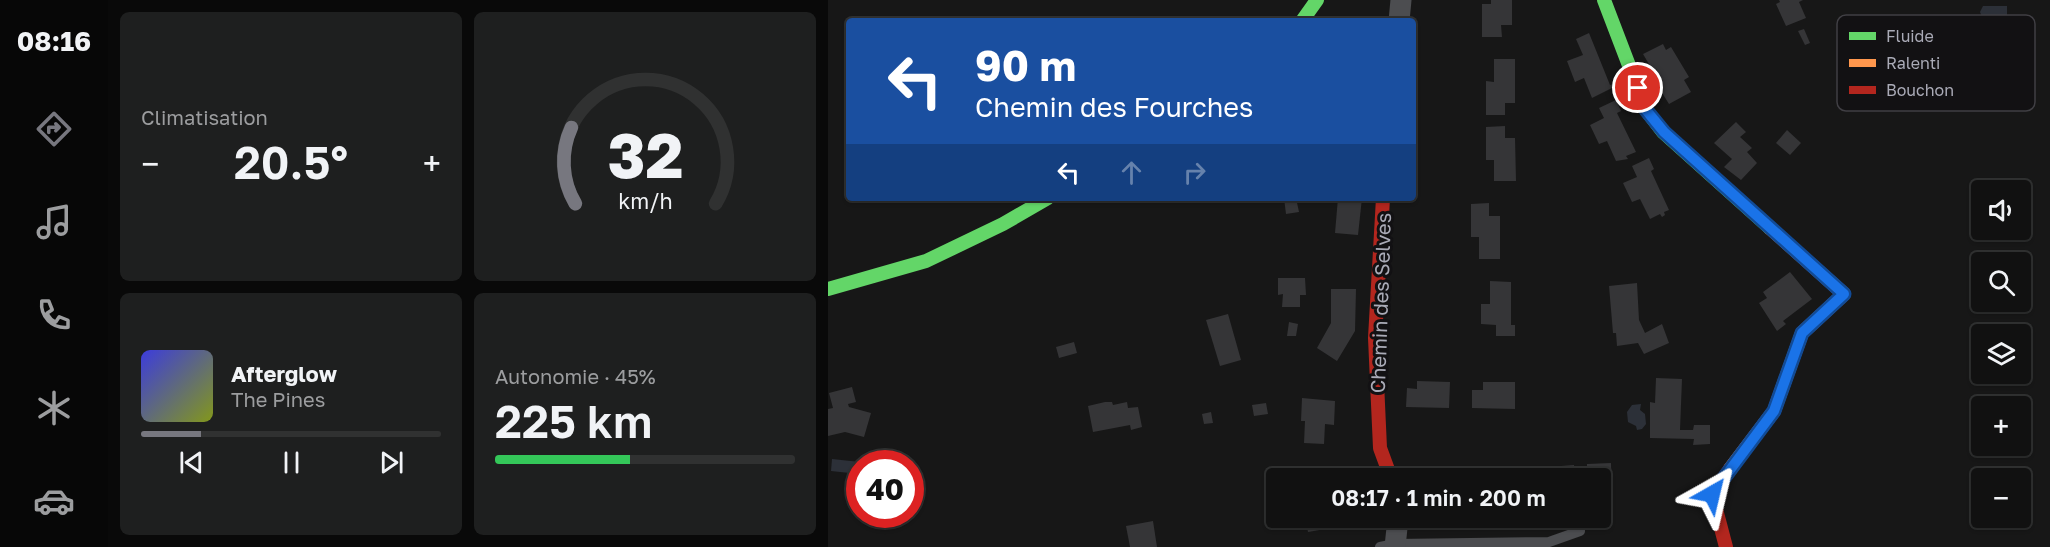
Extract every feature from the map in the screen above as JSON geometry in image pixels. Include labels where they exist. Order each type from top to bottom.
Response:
[{"type":"street","points":[[1304,18],[1317,0]]},
{"type":"street","points":[[1399,18],[1401,0]]},
{"type":"street","points":[[1604,0],[1646,110],[1664,132],[1844,294],[1802,333],[1774,411],[1712,494],[1726,547]]},
{"type":"street","points":[[1290,18],[1295,7]]},
{"type":"street","points":[[828,289],[926,261],[1003,224],[1043,201]]},
{"type":"street","name":"Chemin des Selves","points":[[1383,201],[1375,338],[1380,448],[1387,468]]},
{"type":"street","points":[[1390,546],[1395,528]]},
{"type":"lane","points":[[1390,546],[1550,542],[1580,531]]},
{"type":"shaded area","points":[[1983,6],[2007,6],[2007,15],[1981,15],[1980,12]]},
{"type":"shaded area","points":[[1641,404],[1640,410],[1645,414],[1646,424],[1642,429],[1637,430],[1636,426],[1628,422],[1627,412],[1632,405]]},
{"type":"shaded area","points":[[832,459],[846,460],[846,473],[831,471]]},
{"type":"building","points":[[1491,0],[1512,0],[1512,25],[1501,25],[1502,37],[1482,37],[1482,4],[1491,4]]},
{"type":"building","points":[[1779,0],[1803,0],[1799,2],[1806,18],[1786,26],[1776,4],[1780,2]]},
{"type":"building","points":[[1804,29],[1810,43],[1805,45],[1798,31]]},
{"type":"building","points":[[1589,33],[1610,85],[1613,84],[1614,87],[1592,98],[1584,78],[1575,82],[1567,61],[1583,55],[1576,39]]},
{"type":"building","points":[[1663,44],[1666,50],[1671,47],[1689,77],[1684,80],[1691,92],[1669,104],[1654,80],[1660,77],[1656,69],[1653,71],[1643,54]]},
{"type":"building","points":[[1494,59],[1515,59],[1515,103],[1505,103],[1505,115],[1486,115],[1486,81],[1494,82]]},
{"type":"building","points":[[1616,100],[1621,111],[1617,113],[1636,152],[1626,156],[1628,159],[1616,161],[1607,141],[1599,144],[1590,125],[1604,118],[1599,108]]},
{"type":"building","points":[[1736,122],[1746,132],[1740,137],[1752,148],[1747,152],[1757,163],[1741,180],[1724,167],[1732,159],[1714,143]]},
{"type":"building","points":[[1505,126],[1505,138],[1515,138],[1516,181],[1494,181],[1494,160],[1486,160],[1486,127]]},
{"type":"building","points":[[1787,130],[1801,143],[1790,155],[1776,143]]},
{"type":"building","points":[[1649,158],[1654,169],[1651,171],[1669,210],[1664,212],[1665,215],[1662,217],[1660,214],[1650,219],[1640,199],[1632,202],[1623,183],[1637,177],[1632,166]]},
{"type":"building","points":[[1284,201],[1297,201],[1299,212],[1286,214]]},
{"type":"building","points":[[1338,201],[1362,201],[1358,235],[1335,233]]},
{"type":"building","points":[[1489,203],[1489,216],[1500,216],[1500,259],[1479,259],[1479,237],[1471,237],[1471,204]]},
{"type":"building","points":[[1790,272],[1812,299],[1783,321],[1786,324],[1777,331],[1759,303],[1767,298],[1763,292]]},
{"type":"building","points":[[1278,278],[1305,278],[1306,295],[1300,295],[1300,307],[1282,307],[1283,294],[1278,295]]},
{"type":"building","points":[[1490,281],[1511,282],[1511,325],[1515,325],[1515,336],[1496,336],[1496,325],[1481,324],[1481,304],[1490,304]]},
{"type":"building","points":[[1637,283],[1639,320],[1645,333],[1662,324],[1669,343],[1644,354],[1638,343],[1617,346],[1616,333],[1613,333],[1609,286]]},
{"type":"building","points":[[1331,289],[1356,289],[1355,331],[1337,361],[1317,348],[1331,323]]},
{"type":"building","points":[[1228,314],[1241,360],[1220,366],[1206,320]]},
{"type":"building","points":[[1289,322],[1298,324],[1296,336],[1287,336]]},
{"type":"building","points":[[1074,342],[1077,353],[1059,358],[1056,347]]},
{"type":"building","points":[[1656,378],[1682,379],[1680,430],[1693,430],[1694,425],[1710,425],[1710,444],[1693,445],[1694,439],[1650,438],[1650,402],[1655,403]]},
{"type":"building","points":[[1417,381],[1450,382],[1449,408],[1406,407],[1407,388],[1417,389]]},
{"type":"building","points":[[1483,382],[1515,382],[1515,409],[1472,408],[1472,390],[1483,390]]},
{"type":"building","points":[[852,387],[856,402],[848,404],[849,407],[871,413],[864,437],[845,432],[828,436],[828,409],[833,408],[829,393]]},
{"type":"building","points":[[1302,398],[1335,401],[1334,425],[1325,424],[1324,444],[1304,443],[1305,421],[1301,421]]},
{"type":"building","points":[[1112,402],[1113,405],[1127,402],[1128,408],[1138,407],[1142,427],[1131,430],[1130,425],[1093,432],[1088,406]]},
{"type":"building","points":[[1266,403],[1268,414],[1254,416],[1252,405]]},
{"type":"building","points":[[1211,412],[1213,423],[1204,424],[1202,414]]},
{"type":"building","points":[[1611,463],[1612,511],[1611,468],[1587,468],[1587,464]]},
{"type":"building","points":[[1574,465],[1574,468],[1561,468],[1561,466]]},
{"type":"building","points":[[1153,521],[1157,547],[1130,547],[1126,526]]},
{"type":"building","points":[[1307,528],[1331,528],[1308,532]]},
{"type":"traffic: fast","points":[[1304,18],[1317,0]]},
{"type":"traffic: fast","points":[[1604,0],[1646,110],[1663,132],[1770,228]]},
{"type":"traffic: fast","points":[[828,289],[926,261],[1003,224],[1043,201]]},
{"type":"traffic: slow","points":[[1730,469],[1774,411],[1802,333],[1844,294],[1770,228]]},
{"type":"traffic: jam","points":[[1383,201],[1375,338],[1380,448],[1387,468]]},
{"type":"traffic: jam","points":[[1726,547],[1712,494],[1730,469]]},
{"type":"route","points":[[1638,88],[1646,110],[1664,132],[1844,294],[1802,333],[1774,411],[1712,494]]}]
